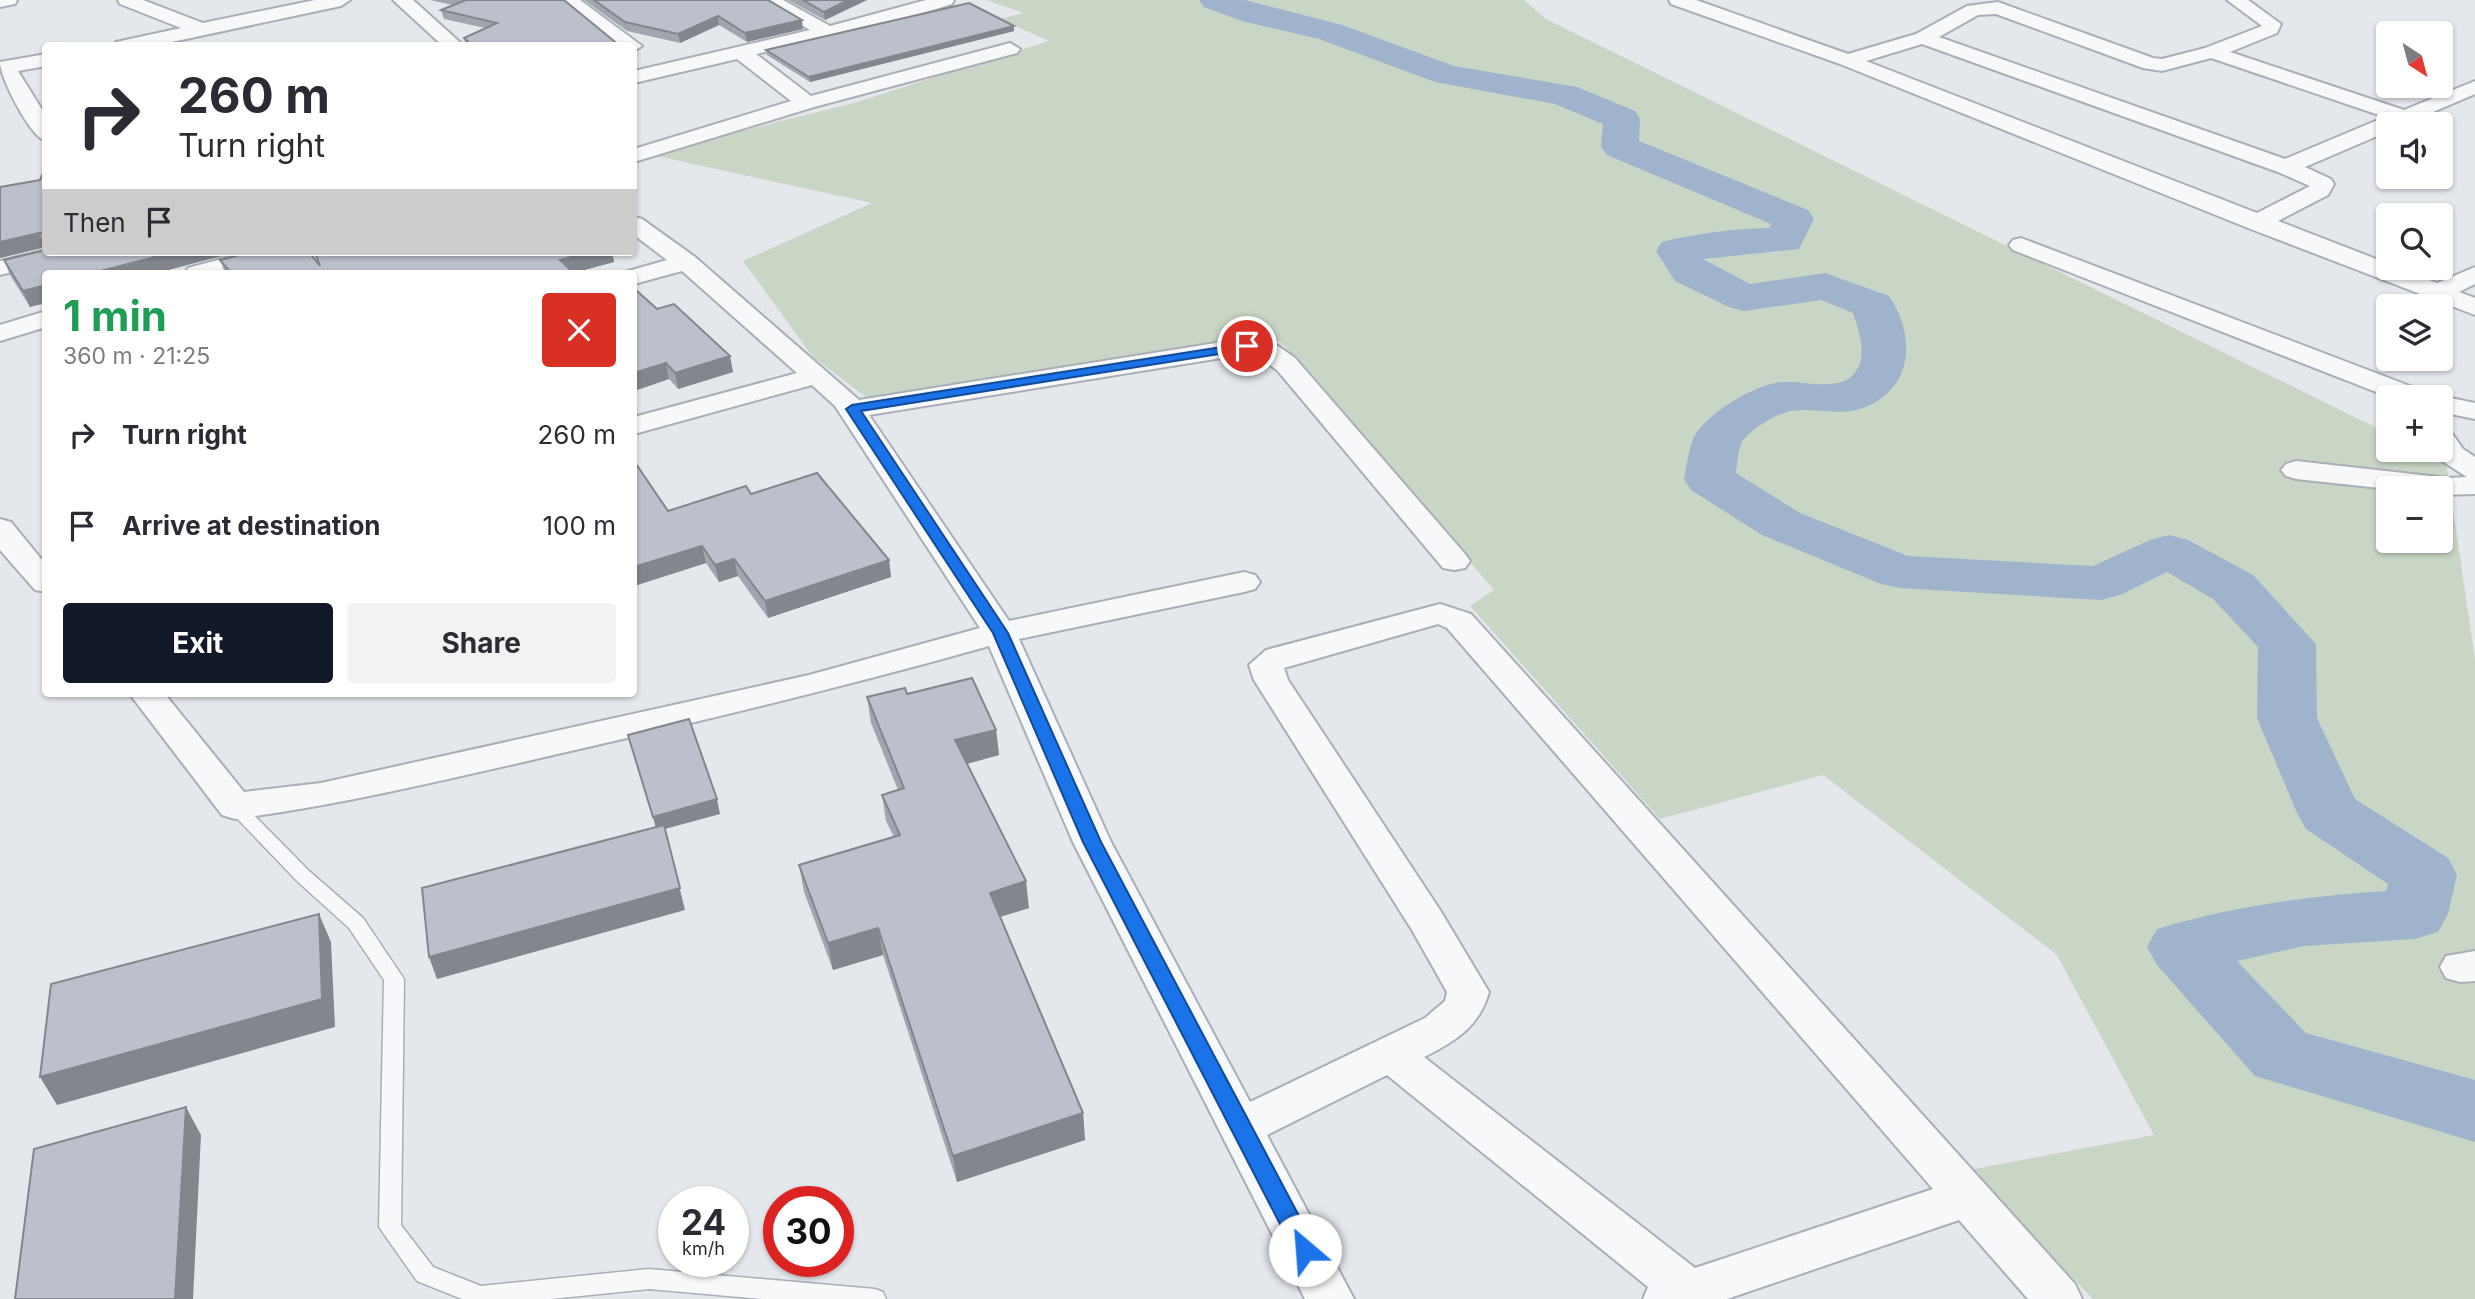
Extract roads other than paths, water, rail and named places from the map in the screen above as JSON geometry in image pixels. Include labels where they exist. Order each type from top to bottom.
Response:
[{"type":"street","points":[[0,1],[8,0]]},
{"type":"street","points":[[127,0],[190,37]]},
{"type":"street","points":[[153,42],[190,37],[341,0]]},
{"type":"street","points":[[402,0],[450,42]]},
{"type":"street","points":[[568,0],[627,42]]},
{"type":"street","points":[[769,0],[827,32]]},
{"type":"street","points":[[1847,61],[1923,38],[1974,10],[1998,8],[2150,64],[2162,65],[2212,52],[2270,29],[2272,24],[2236,0]]},
{"type":"street","points":[[637,76],[827,32],[939,1]]},
{"type":"street","points":[[1686,1],[1847,61],[2475,307]]},
{"type":"street","points":[[1923,38],[2286,167],[2323,184],[2319,190],[2256,223]]},
{"type":"street","points":[[637,49],[666,70]]},
{"type":"street","points":[[637,155],[807,103],[1010,49]]},
{"type":"street","points":[[740,52],[807,103]]},
{"type":"street","points":[[2212,52],[2387,112]]},
{"type":"street","points":[[42,61],[3,67],[42,129]]},
{"type":"street","points":[[2414,112],[2475,87]]},
{"type":"street","points":[[2286,167],[2376,128]]},
{"type":"street","points":[[637,227],[686,262],[852,409],[1000,633],[1092,842],[1330,1299]]},
{"type":"street","points":[[2021,245],[2382,385]]},
{"type":"street","points":[[0,268],[49,256]]},
{"type":"street","points":[[212,270],[261,256]]},
{"type":"street","points":[[637,276],[686,262]]},
{"type":"street","points":[[2437,293],[2475,274]]},
{"type":"street","points":[[0,333],[42,320]]},
{"type":"street","points":[[852,409],[1247,346],[1269,352],[1286,364],[1454,561]]},
{"type":"street","points":[[637,425],[815,376]]},
{"type":"street","points":[[2453,406],[2475,411]]},
{"type":"street","points":[[2453,456],[2475,470]]},
{"type":"street","points":[[2296,470],[2448,487],[2475,485]]},
{"type":"street","points":[[0,528],[20,556],[42,579]]},
{"type":"street","points":[[149,697],[235,806],[321,795],[786,691],[1000,633],[1244,582]]},
{"type":"street","points":[[1241,1127],[1440,1030],[1463,1009],[1468,992],[1426,920],[1285,702],[1266,665],[1278,657],[1440,614],[1459,621],[1966,1198],[2059,1299]]},
{"type":"street","points":[[1391,1054],[1681,1296],[1966,1198]]},
{"type":"lane","points":[[235,806],[303,876],[356,923],[394,979],[390,1227],[425,1273],[481,1296],[649,1279],[875,1299]]},
{"type":"waterway","points":[[1215,0],[1254,14],[1330,32],[1447,75],[1564,95],[1622,119],[1620,147],[1794,219],[1784,240],[1737,241],[1677,251],[1690,272],[1744,298],[1825,286],[1873,305],[1882,332],[1885,355],[1873,383],[1846,398],[1781,396],[1743,416],[1718,438],[1709,479],[1781,524],[1900,572],[2101,583],[2169,551],[2233,587],[2287,644],[2287,718],[2329,813],[2424,875],[2414,914],[2304,921],[2182,947],[2281,1055],[2475,1111]]}]
